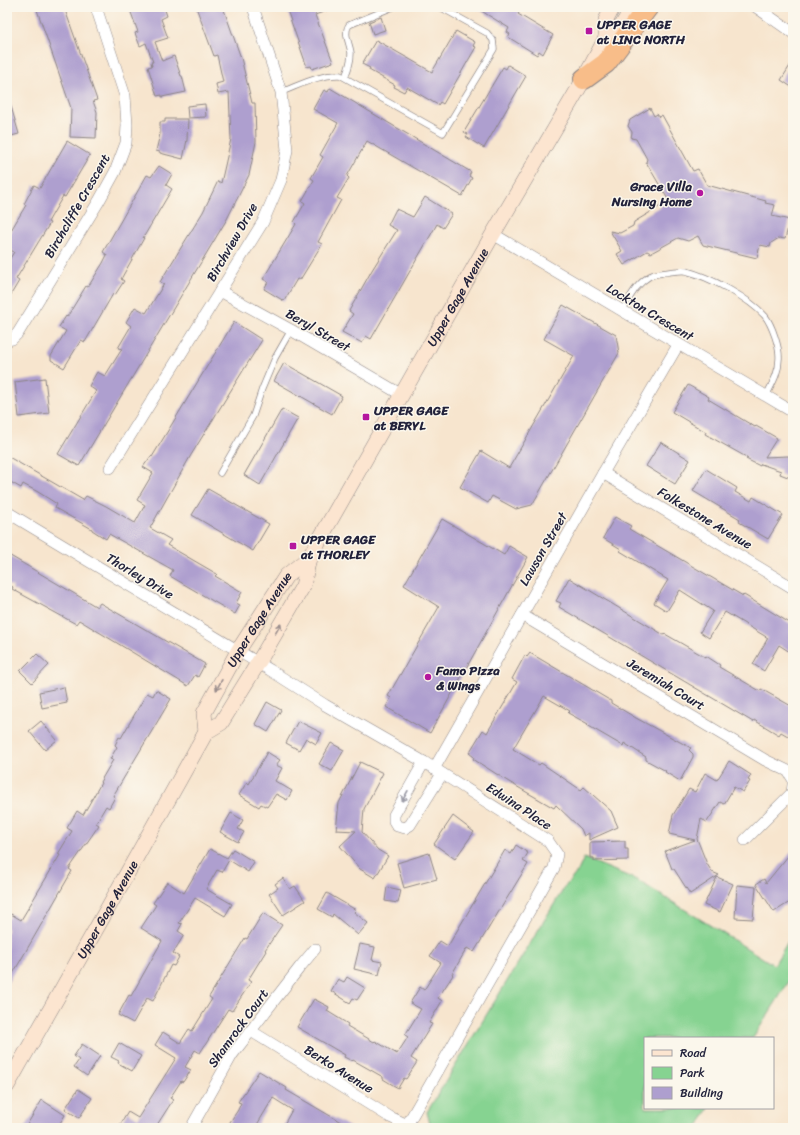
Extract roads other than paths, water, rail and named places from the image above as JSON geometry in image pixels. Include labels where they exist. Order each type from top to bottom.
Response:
[{"type":"highway","points":[[584,79],[606,63],[648,7]]},
{"type":"main road","name":"Upper Gage Avenue","points":[[606,38],[606,20],[613,7]]},
{"type":"main road","name":"Upper Gage Avenue","points":[[7,1086],[206,732],[221,723],[303,586],[309,558],[353,478],[584,79],[606,38],[621,27],[633,7]]},
{"type":"main road","name":"Upper Gage Avenue","points":[[206,732],[204,713],[238,651],[286,576],[309,558]]},
{"type":"street","name":"Birchcliffe Crescent","points":[[10,340],[18,333],[99,201],[115,172],[126,143],[127,125],[125,96],[96,7]]},
{"type":"street","name":"Birchview Drive","points":[[110,468],[263,222],[280,180],[287,150],[282,92],[253,7]]},
{"type":"street","points":[[756,7],[793,33]]},
{"type":"street","name":"Lockton Crescent","points":[[493,234],[793,412]]},
{"type":"street","name":"Beryl Street","points":[[220,291],[291,330],[402,395]]},
{"type":"street","name":"Lawson Street","points":[[424,762],[394,815],[394,821],[398,826],[405,828],[410,825],[522,615],[678,345]]},
{"type":"street","name":"Folkestone Avenue","points":[[603,473],[793,588]]},
{"type":"street","name":"Thorley Drive","points":[[7,512],[258,663]]},
{"type":"street","name":"Jeremiah Court","points":[[522,615],[765,760],[788,770],[793,779]]},
{"type":"street","name":"Edwina Place","points":[[258,663],[325,705],[424,762],[548,841],[558,854],[554,868],[410,1127]]},
{"type":"street","points":[[745,840],[792,793],[793,785]]},
{"type":"street","name":"Shamrock Court","points":[[191,1128],[232,1055],[315,949]]},
{"type":"street","name":"Berko Avenue","points":[[251,1031],[390,1117],[410,1127]]},
{"type":"lane","points":[[345,77],[351,54],[347,35],[347,28],[349,25],[393,7]]},
{"type":"lane","points":[[282,92],[333,75],[340,75],[443,133],[494,49],[492,40],[487,33],[440,7]]},
{"type":"lane","points":[[622,311],[638,285],[652,275],[669,272],[685,271],[724,286],[741,296],[765,316],[773,331],[780,358],[778,372],[766,396]]},
{"type":"lane","points":[[220,473],[253,416],[275,358],[291,330]]},
{"type":"place","name":"UPPER GAGE at LINC NORTH","points":[[589,31]]},
{"type":"place","name":"Grace Villa Nursing Home","points":[[700,193]]},
{"type":"place","name":"UPPER GAGE at BERYL","points":[[366,417]]},
{"type":"place","name":"UPPER GAGE at THORLEY","points":[[293,546]]},
{"type":"place","name":"Famo Pizza & Wings","points":[[428,677]]}]
